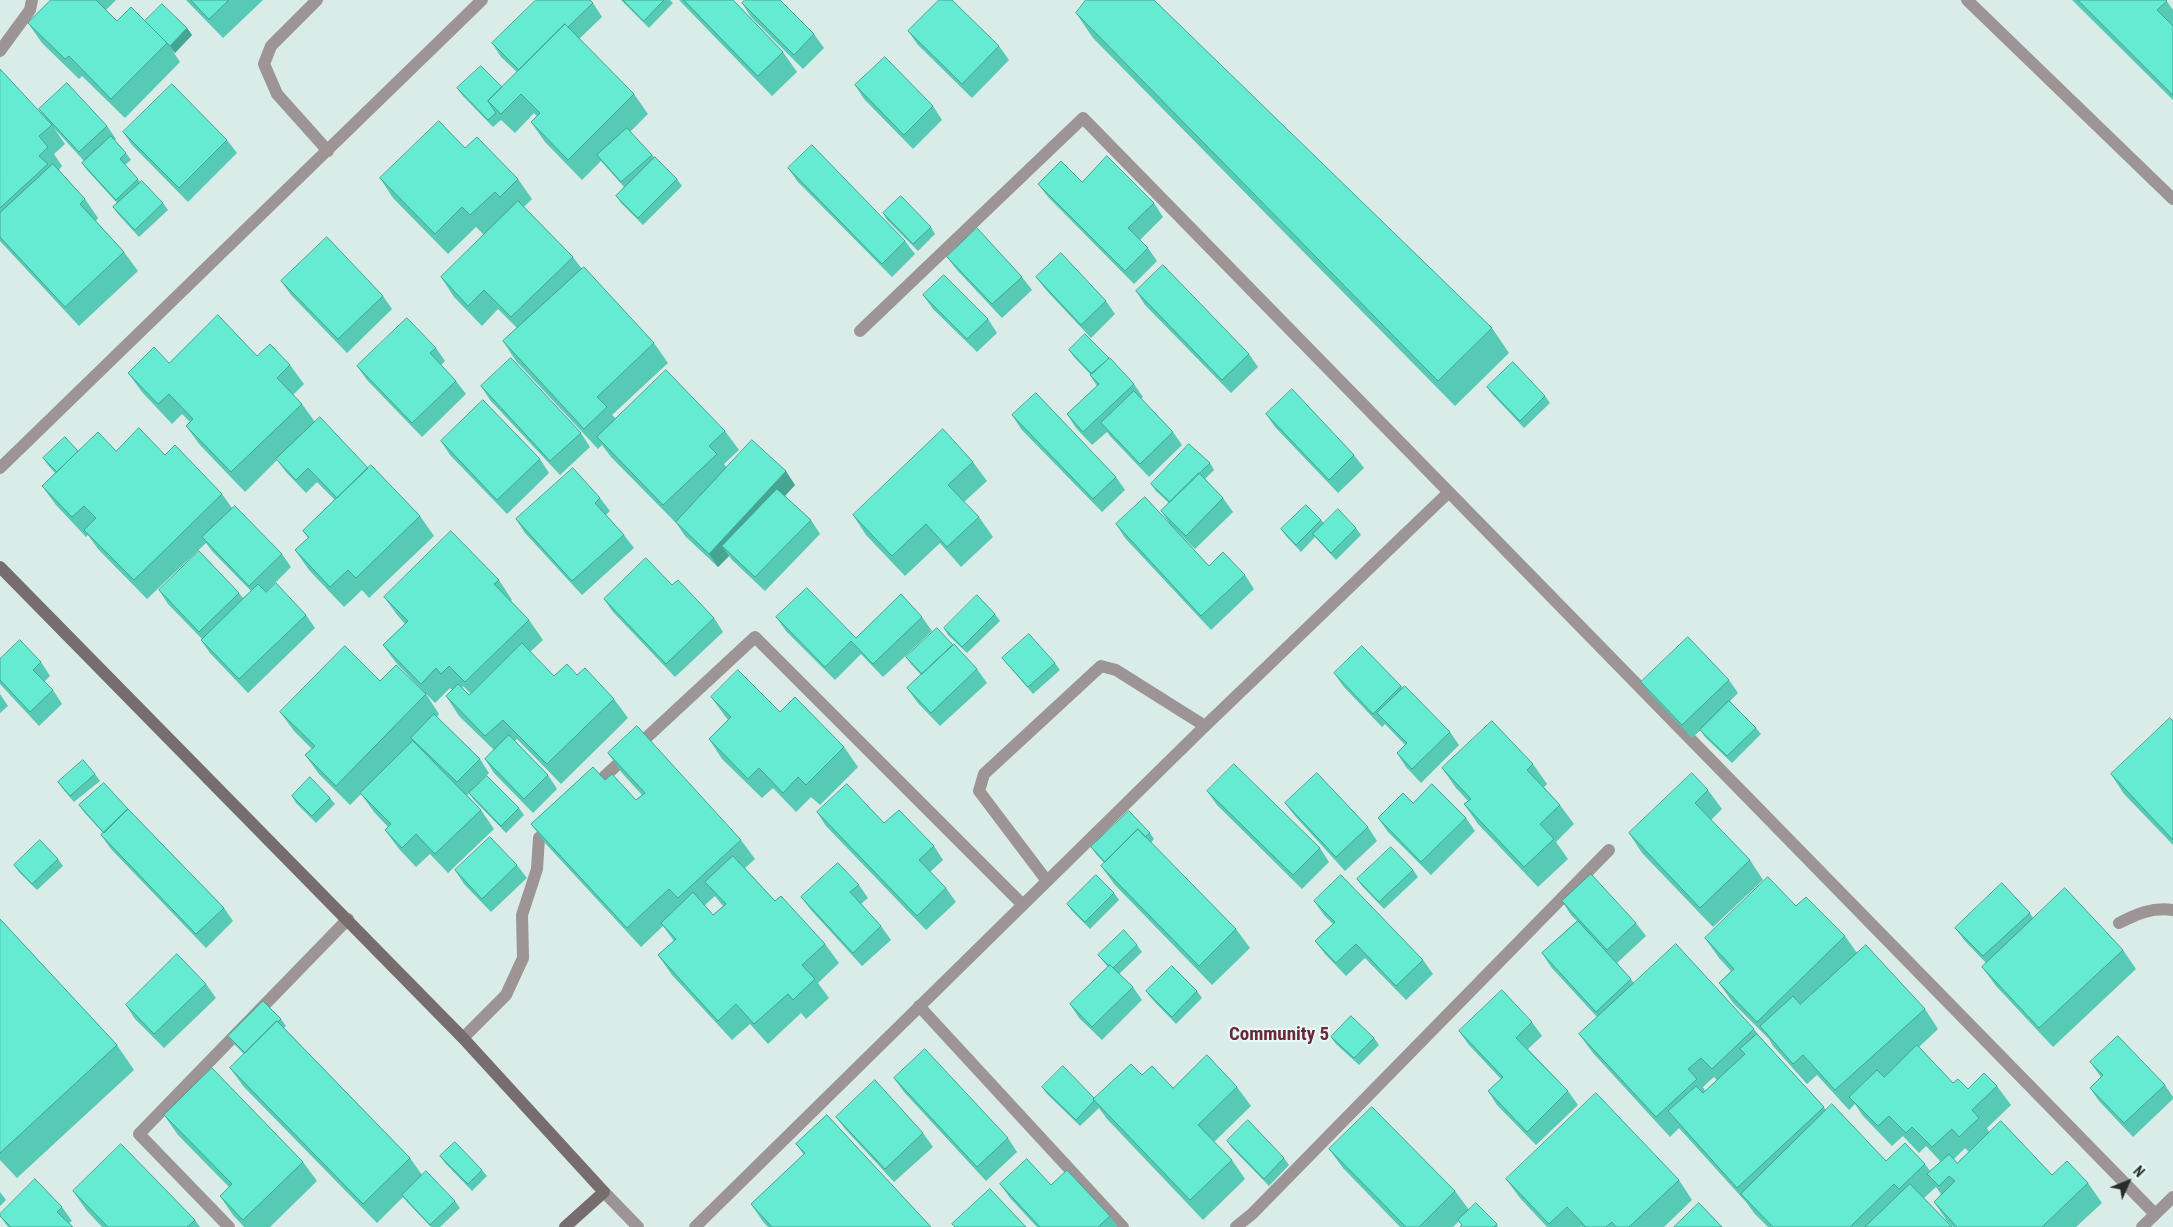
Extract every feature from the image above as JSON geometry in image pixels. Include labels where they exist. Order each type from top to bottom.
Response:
[{"type":"street","points":[[0,51],[30,10],[32,0]]},
{"type":"street","points":[[317,0],[271,46],[264,64],[277,94],[328,151]]},
{"type":"street","points":[[0,468],[482,0]]},
{"type":"street","points":[[1967,0],[2173,199]]},
{"type":"street","points":[[860,331],[1083,118],[2155,1214]]},
{"type":"street","points":[[695,1227],[1205,726],[1448,493]]},
{"type":"street","points":[[0,566],[463,1038],[638,1227]]},
{"type":"street","points":[[582,798],[755,637],[1023,905]]},
{"type":"street","points":[[1047,881],[979,791],[984,774],[1101,666],[1116,670],[1205,726]]},
{"type":"street","points":[[463,1038],[506,995],[520,965],[523,958],[522,915],[537,868],[539,838],[560,818]]},
{"type":"street","points":[[1236,1227],[1258,1208],[1609,850]]},
{"type":"street","points":[[2119,923],[2143,910],[2162,908],[2173,910]]},
{"type":"street","points":[[229,1227],[139,1134],[348,919]]},
{"type":"street","points":[[920,1006],[1123,1227]]},
{"type":"street","points":[[565,1227],[604,1192]]},
{"type":"street","points":[[2142,1227],[2173,1197]]},
{"type":"building","points":[[51,0],[96,0],[117,21],[131,7],[167,43],[111,99],[69,56],[65,59],[28,23]]},
{"type":"building","points":[[191,0],[229,0],[209,19]]},
{"type":"building","points":[[536,0],[590,0],[593,3],[568,27],[565,24],[519,70],[492,43]]},
{"type":"building","points":[[623,0],[664,0],[644,21]]},
{"type":"building","points":[[684,0],[733,0],[783,52],[758,76]]},
{"type":"building","points":[[745,0],[780,0],[814,34],[794,55],[742,3]]},
{"type":"building","points":[[939,0],[952,0],[999,46],[962,84],[908,31]]},
{"type":"building","points":[[1086,0],[1154,0],[1492,328],[1438,381],[1076,13]]},
{"type":"building","points":[[2078,0],[2167,1],[2157,10],[2173,26],[2173,95]]},
{"type":"building","points":[[162,4],[187,28],[170,46],[145,21]]},
{"type":"building","points":[[565,24],[634,94],[568,160],[531,122],[540,113],[521,94],[501,114],[488,101]]},
{"type":"building","points":[[885,57],[933,106],[904,135],[855,85]]},
{"type":"building","points":[[481,66],[502,87],[488,101],[496,113],[488,120],[457,88]]},
{"type":"building","points":[[0,69],[52,125],[39,136],[48,147],[39,156],[48,164],[0,208]]},
{"type":"building","points":[[67,83],[107,126],[79,152],[39,109]]},
{"type":"building","points":[[172,84],[227,140],[179,188],[123,132]]},
{"type":"building","points":[[439,121],[465,148],[477,137],[518,179],[500,197],[495,192],[470,215],[462,207],[435,234],[380,178]]},
{"type":"building","points":[[627,128],[652,155],[621,182],[597,155]]},
{"type":"building","points":[[111,136],[126,153],[120,159],[138,179],[116,200],[82,163]]},
{"type":"building","points":[[812,145],[905,241],[882,264],[788,168]]},
{"type":"building","points":[[1107,156],[1154,203],[1128,228],[1148,248],[1125,271],[1038,184],[1061,161],[1082,182]]},
{"type":"building","points":[[655,157],[677,179],[638,218],[616,196]]},
{"type":"building","points":[[53,164],[85,199],[80,204],[124,252],[65,307],[0,237],[0,213]]},
{"type":"building","points":[[142,181],[163,203],[135,230],[113,207]]},
{"type":"building","points":[[901,196],[931,227],[913,244],[883,213]]},
{"type":"building","points":[[518,201],[573,257],[511,317],[484,290],[468,306],[441,277]]},
{"type":"building","points":[[977,228],[1022,277],[992,304],[947,257]]},
{"type":"building","points":[[327,237],[383,296],[338,339],[281,281]]},
{"type":"building","points":[[1061,253],[1106,301],[1081,325],[1036,277]]},
{"type":"building","points":[[1163,265],[1249,354],[1222,380],[1136,291]]},
{"type":"building","points":[[584,267],[654,343],[597,397],[607,407],[584,429],[503,341]]},
{"type":"building","points":[[944,275],[988,319],[967,339],[923,295]]},
{"type":"building","points":[[218,315],[257,356],[270,344],[290,365],[277,378],[302,404],[231,472],[186,426],[193,419],[169,394],[158,404],[128,373],[154,347],[169,363]]},
{"type":"building","points":[[407,318],[436,348],[430,353],[456,381],[412,423],[357,366]]},
{"type":"building","points":[[1085,334],[1109,358],[1092,374],[1069,350]]},
{"type":"building","points":[[511,358],[581,433],[550,461],[481,386]]},
{"type":"building","points":[[1110,358],[1134,384],[1083,432],[1067,414],[1099,384],[1090,375]]},
{"type":"building","points":[[1513,362],[1545,396],[1520,421],[1487,387]]},
{"type":"building","points":[[666,370],[725,431],[709,446],[717,454],[663,505],[597,437]]},
{"type":"building","points":[[1292,389],[1354,455],[1329,480],[1266,414]]},
{"type":"building","points":[[1134,391],[1173,432],[1140,464],[1101,423]]},
{"type":"building","points":[[1036,393],[1116,477],[1093,499],[1012,415]]},
{"type":"building","points":[[483,400],[540,459],[497,500],[441,441]]},
{"type":"building","points":[[320,417],[368,468],[337,498],[308,468],[296,480],[276,459]]},
{"type":"building","points":[[139,428],[165,455],[175,445],[222,494],[134,580],[84,530],[96,518],[84,506],[72,517],[42,486],[98,432],[116,451]]},
{"type":"building","points":[[943,429],[973,462],[948,485],[979,517],[947,547],[926,524],[892,556],[853,515]]},
{"type":"building","points":[[65,437],[78,451],[57,472],[43,458]]},
{"type":"building","points":[[752,440],[786,471],[709,554],[676,522]]},
{"type":"building","points":[[1189,444],[1210,463],[1170,502],[1151,484]]},
{"type":"building","points":[[371,465],[420,516],[356,578],[348,570],[330,587],[295,550],[309,537],[303,531]]},
{"type":"building","points":[[573,468],[600,498],[595,503],[624,535],[572,581],[516,519]]},
{"type":"building","points":[[1199,473],[1223,498],[1186,536],[1161,511]]},
{"type":"building","points":[[777,489],[811,520],[755,577],[722,546]]},
{"type":"building","points":[[1145,497],[1209,566],[1223,552],[1245,575],[1201,616],[1116,524]]},
{"type":"building","points":[[1306,505],[1321,520],[1296,545],[1281,529]]},
{"type":"building","points":[[235,506],[282,554],[249,586],[202,537]]},
{"type":"building","points":[[1338,509],[1356,528],[1331,553],[1313,534]]},
{"type":"building","points":[[451,531],[499,580],[494,584],[529,620],[465,682],[449,666],[441,674],[436,668],[421,684],[383,645],[408,621],[384,597]]},
{"type":"building","points":[[199,551],[239,593],[199,632],[159,590]]},
{"type":"building","points":[[646,558],[672,585],[678,580],[714,618],[666,664],[604,599]]},
{"type":"building","points":[[276,583],[306,615],[239,679],[201,640],[258,584],[266,592]]},
{"type":"building","points":[[807,588],[856,638],[901,594],[922,617],[873,664],[851,641],[825,667],[776,617]]},
{"type":"building","points":[[977,595],[995,614],[962,647],[944,628]]},
{"type":"building","points":[[937,628],[953,645],[922,674],[906,657]]},
{"type":"building","points":[[1029,634],[1055,663],[1028,687],[1002,658]]},
{"type":"building","points":[[1688,637],[1729,680],[1682,725],[1641,682]]},
{"type":"building","points":[[20,640],[41,662],[33,670],[53,690],[30,712],[0,680],[0,659]]},
{"type":"building","points":[[522,643],[554,676],[567,664],[577,675],[585,668],[614,699],[547,764],[503,720],[485,736],[446,696],[458,684],[469,695]]},
{"type":"building","points":[[954,644],[977,669],[931,713],[907,688]]},
{"type":"building","points":[[345,646],[380,681],[396,665],[426,694],[336,786],[305,755],[315,746],[280,712]]},
{"type":"building","points":[[1362,646],[1401,686],[1373,714],[1334,673]]},
{"type":"building","points":[[738,670],[780,712],[795,697],[844,747],[806,785],[798,777],[783,793],[759,768],[748,779],[709,739],[731,717],[711,697]]},
{"type":"building","points":[[1405,686],[1450,732],[1412,769],[1397,753],[1407,743],[1377,713]]},
{"type":"building","points":[[1729,701],[1756,728],[1727,756],[1700,730]]},
{"type":"building","points":[[434,714],[480,759],[457,782],[411,738]]},
{"type":"building","points":[[2170,718],[2173,721],[2173,840],[2111,774]]},
{"type":"building","points":[[1492,721],[1533,764],[1527,770],[1560,805],[1540,824],[1554,839],[1524,867],[1464,804],[1471,799],[1442,768]]},
{"type":"building","points":[[637,726],[741,840],[678,898],[669,889],[627,928],[531,824],[593,767],[605,780],[612,774],[636,800],[645,793],[608,753]]},
{"type":"building","points":[[509,735],[548,775],[524,799],[485,759]]},
{"type":"building","points":[[413,741],[481,810],[435,854],[416,834],[402,848],[385,830],[391,824],[360,793]]},
{"type":"building","points":[[83,760],[95,774],[70,796],[58,782]]},
{"type":"building","points":[[1234,764],[1320,848],[1293,875],[1207,791]]},
{"type":"building","points":[[1317,773],[1368,827],[1336,857],[1285,803]]},
{"type":"building","points":[[1692,773],[1708,790],[1695,803],[1750,860],[1700,908],[1629,833]]},
{"type":"building","points":[[487,776],[519,808],[501,826],[469,793]]},
{"type":"building","points":[[310,777],[330,798],[312,816],[292,796]]},
{"type":"building","points":[[104,783],[128,809],[104,833],[79,805]]},
{"type":"building","points":[[847,784],[884,823],[899,810],[934,846],[919,860],[946,888],[917,916],[817,812]]},
{"type":"building","points":[[1432,784],[1466,818],[1421,862],[1378,818],[1403,793],[1413,803]]},
{"type":"building","points":[[128,809],[224,908],[196,934],[101,835]]},
{"type":"building","points":[[1129,811],[1150,833],[1145,837],[1138,829],[1105,862],[1091,847]]},
{"type":"building","points":[[1138,829],[1236,929],[1199,966],[1101,866]]},
{"type":"building","points":[[490,837],[517,865],[482,899],[455,870]]},
{"type":"building","points":[[40,840],[58,859],[32,884],[14,865]]},
{"type":"building","points":[[1391,847],[1413,870],[1379,902],[1357,879]]},
{"type":"building","points":[[733,856],[775,901],[781,896],[825,944],[802,965],[815,979],[793,1000],[788,994],[754,1024],[736,1004],[718,1021],[658,955],[676,939],[661,923],[693,892],[713,915],[726,904],[705,882]]},
{"type":"building","points":[[838,863],[859,885],[850,892],[881,926],[853,953],[801,897]]},
{"type":"building","points":[[1591,874],[1636,923],[1607,950],[1562,901]]},
{"type":"building","points":[[1096,875],[1114,893],[1085,922],[1067,904]]},
{"type":"building","points":[[1341,875],[1423,960],[1396,986],[1356,944],[1336,963],[1315,941],[1335,922],[1314,901]]},
{"type":"building","points":[[1768,877],[1796,906],[1806,897],[1845,936],[1757,1022],[1719,983],[1734,969],[1705,938]]},
{"type":"building","points":[[2002,883],[2030,913],[1983,956],[1955,928]]},
{"type":"building","points":[[2065,888],[2123,950],[2039,1028],[1982,967]]},
{"type":"building","points":[[0,919],[117,1045],[0,1153]]},
{"type":"building","points":[[1578,921],[1631,979],[1596,1012],[1542,953]]},
{"type":"building","points":[[1124,930],[1137,945],[1113,968],[1098,955]]},
{"type":"building","points":[[1676,944],[1754,1029],[1712,1069],[1701,1058],[1688,1069],[1697,1079],[1656,1117],[1579,1034]]},
{"type":"building","points":[[1866,945],[1925,1009],[1835,1090],[1803,1055],[1793,1064],[1760,1026],[1793,996],[1800,1004]]},
{"type":"building","points":[[177,954],[206,984],[154,1034],[126,1005]]},
{"type":"building","points":[[1110,965],[1133,987],[1092,1027],[1070,1004]]},
{"type":"building","points":[[1172,966],[1197,991],[1172,1017],[1146,991]]},
{"type":"building","points":[[1502,990],[1532,1022],[1516,1038],[1568,1091],[1527,1132],[1488,1091],[1503,1077],[1459,1031]]},
{"type":"building","points":[[263,1001],[281,1019],[245,1053],[228,1036]]},
{"type":"building","points":[[1351,1016],[1374,1038],[1354,1058],[1331,1037]]},
{"type":"building","points":[[277,1021],[410,1158],[363,1204],[230,1068]]},
{"type":"building","points":[[1757,1034],[1824,1107],[1737,1188],[1668,1111],[1696,1086],[1703,1093],[1745,1054],[1740,1049]]},
{"type":"building","points":[[2118,1036],[2165,1085],[2124,1123],[2090,1088],[2103,1075],[2090,1062]]},
{"type":"building","points":[[1917,1045],[1953,1083],[1958,1079],[1968,1089],[1984,1073],[1997,1086],[1972,1110],[1979,1118],[1959,1137],[1952,1129],[1932,1147],[1912,1127],[1906,1133],[1889,1116],[1878,1126],[1849,1097],[1877,1070],[1884,1077]]},
{"type":"building","points":[[925,1049],[1008,1138],[977,1167],[894,1078]]},
{"type":"building","points":[[1207,1055],[1237,1087],[1198,1125],[1232,1160],[1190,1200],[1093,1099],[1131,1064],[1142,1075],[1152,1066],[1173,1088]]},
{"type":"building","points":[[1063,1066],[1094,1098],[1094,1101],[1076,1120],[1042,1087]]},
{"type":"building","points":[[212,1068],[303,1162],[243,1220],[220,1196],[232,1184],[164,1115]]},
{"type":"building","points":[[875,1080],[923,1133],[885,1169],[836,1117]]},
{"type":"building","points":[[1596,1093],[1679,1180],[1629,1227],[1616,1227],[1612,1222],[1606,1227],[1586,1227],[1567,1207],[1549,1224],[1506,1179]]},
{"type":"building","points":[[1832,1104],[1886,1161],[1905,1143],[1925,1164],[1899,1189],[1894,1184],[1850,1227],[1773,1227],[1741,1194]]},
{"type":"building","points":[[1372,1107],[1455,1191],[1419,1227],[1406,1227],[1329,1149]]},
{"type":"building","points":[[827,1115],[931,1227],[772,1227],[751,1204],[805,1153],[796,1144]]},
{"type":"building","points":[[1248,1120],[1284,1158],[1264,1179],[1227,1141]]},
{"type":"building","points":[[2001,1121],[2052,1175],[2067,1161],[2088,1183],[2042,1227],[1957,1227],[1934,1202],[1955,1181],[1949,1176],[1939,1186],[1927,1174],[1949,1154],[1957,1163]]},
{"type":"building","points":[[455,1142],[482,1170],[468,1184],[440,1156]]},
{"type":"building","points":[[121,1144],[195,1220],[187,1227],[108,1227],[73,1191]]},
{"type":"building","points":[[1027,1159],[1051,1185],[1067,1170],[1110,1216],[1098,1227],[1040,1227],[1000,1184]]},
{"type":"building","points":[[426,1171],[455,1201],[430,1225],[402,1195]]},
{"type":"building","points":[[35,1179],[62,1207],[57,1212],[73,1227],[11,1227],[0,1216]]},
{"type":"building","points":[[1910,1184],[1952,1227],[1865,1227]]},
{"type":"building","points":[[990,1189],[1026,1227],[955,1227],[952,1224]]},
{"type":"building","points":[[1476,1203],[1497,1224],[1494,1227],[1460,1227],[1462,1225],[1458,1220]]},
{"type":"building","points":[[1699,1203],[1722,1227],[1674,1227]]},
{"type":"district","name":"Community 5","points":[[1279,1035]]}]
